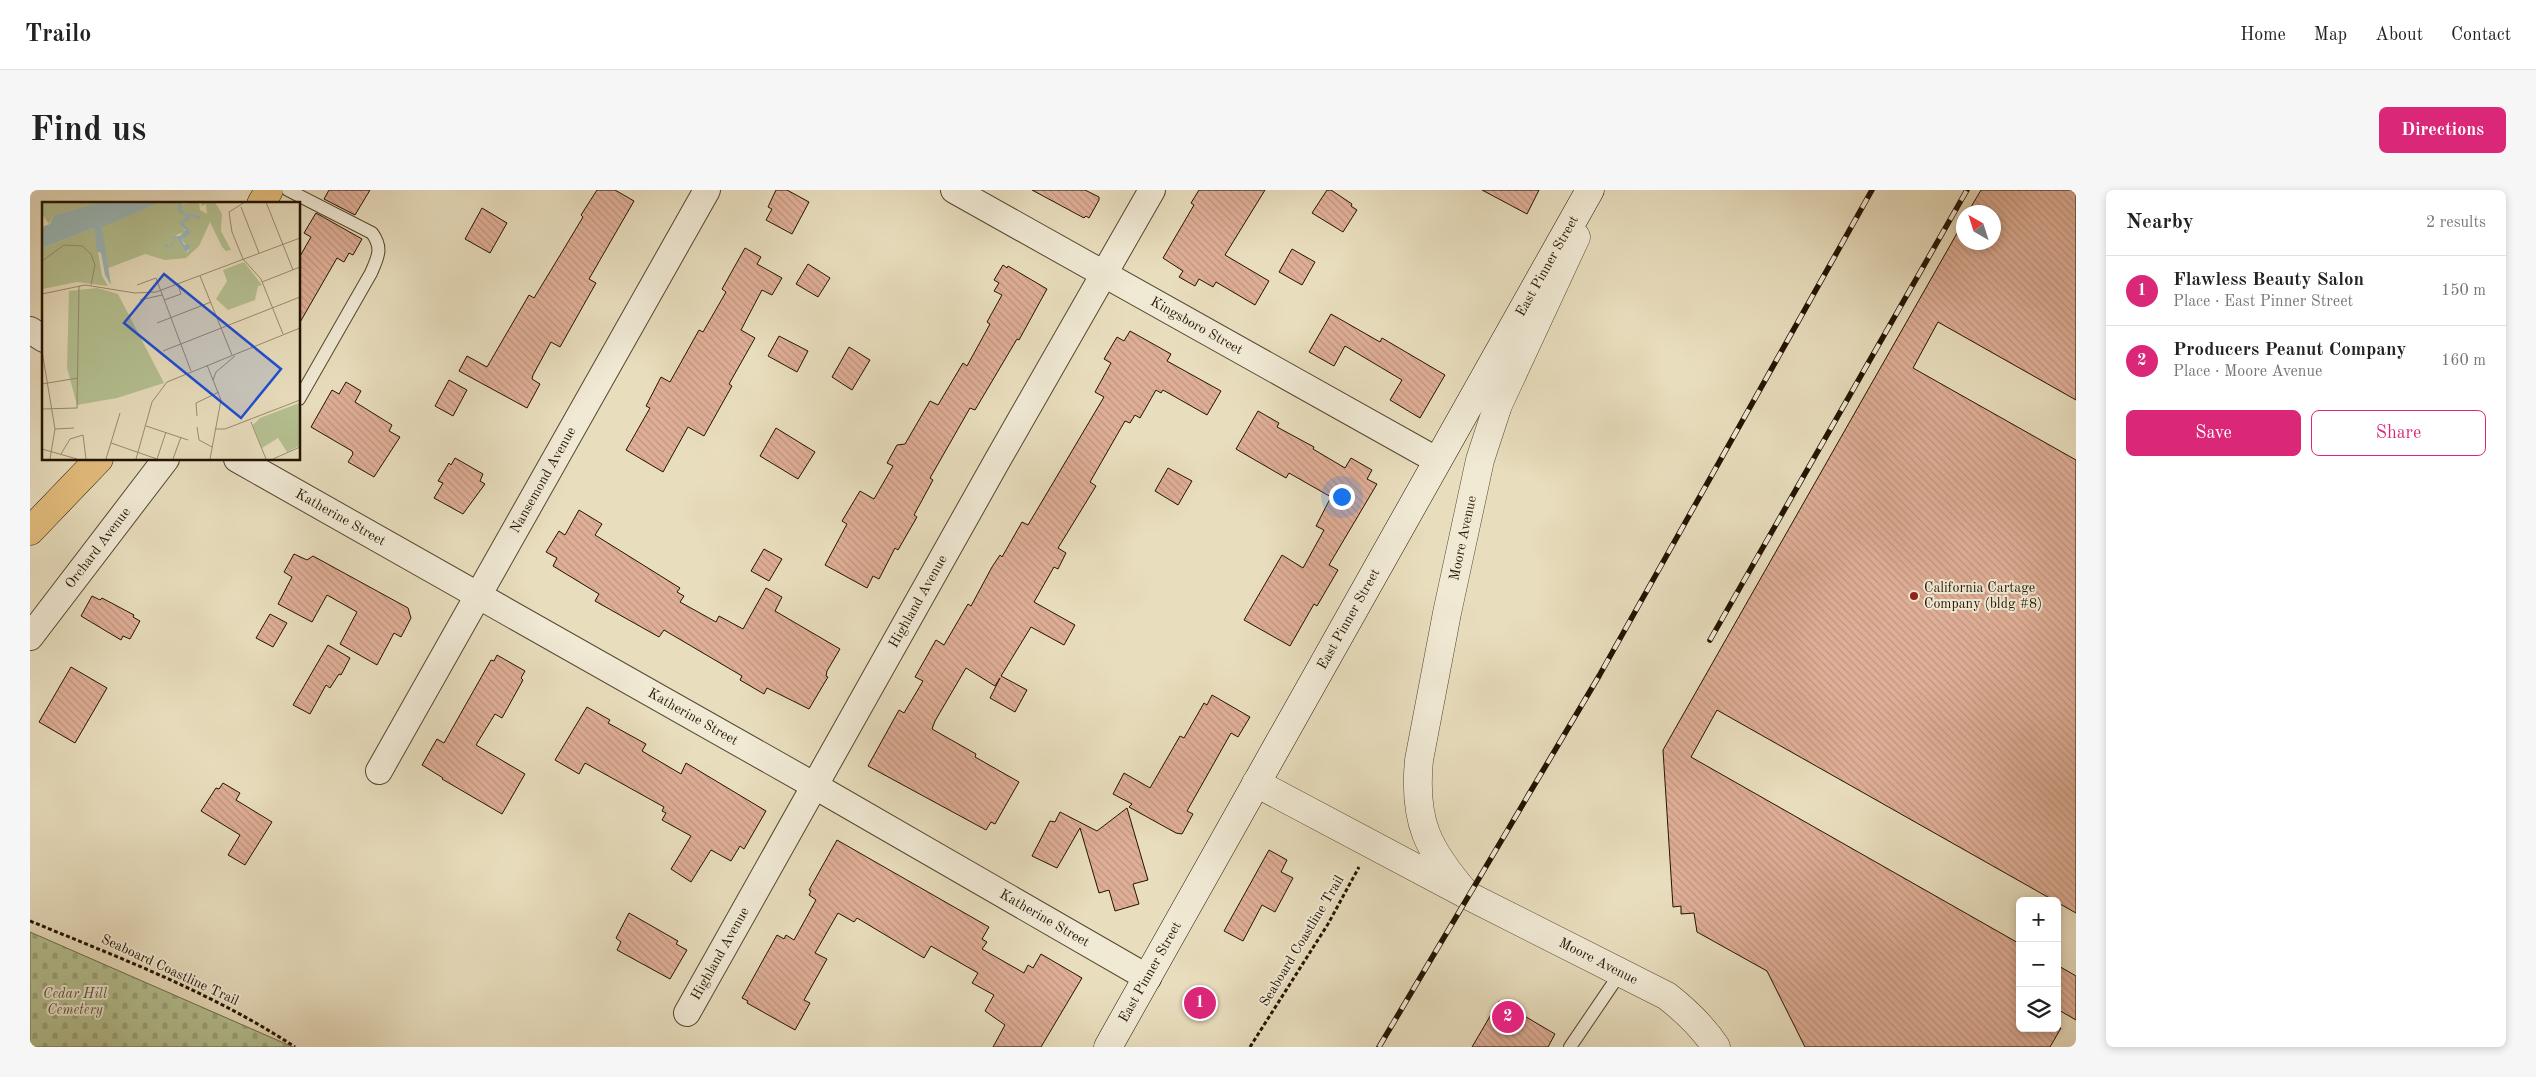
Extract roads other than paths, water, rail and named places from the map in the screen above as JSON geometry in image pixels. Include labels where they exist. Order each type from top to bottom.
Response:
[{"type":"main road","points":[[262,202],[269,190]]},
{"type":"main road","points":[[30,531],[98,460]]},
{"type":"street","name":"Nansemond Avenue","points":[[379,771],[707,190]]},
{"type":"street","name":"Kingsboro Street","points":[[954,190],[1438,461]]},
{"type":"street","name":"Highland Avenue","points":[[687,1013],[1152,190]]},
{"type":"street","name":"East Pinner Street","points":[[1108,1047],[1590,190]]},
{"type":"street","name":"Moore Avenue","points":[[1467,895],[1437,858],[1425,833],[1419,811],[1417,783],[1419,760],[1447,612],[1480,460],[1498,405],[1598,190]]},
{"type":"street","points":[[30,330],[42,338]]},
{"type":"street","name":"Orchard Avenue","points":[[30,637],[165,460]]},
{"type":"street","name":"Katherine Street","points":[[253,463],[479,596],[815,786],[1148,978]]},
{"type":"street","name":"Moore Avenue","points":[[1256,783],[1467,895],[1621,972],[1674,1001],[1707,1034],[1716,1047]]},
{"type":"lane","points":[[288,190],[372,233],[378,242],[380,252],[371,273],[300,397]]},
{"type":"lane","points":[[1570,1047],[1621,972]]},
{"type":"railway","points":[[1379,1047],[1599,676],[1872,190]]},
{"type":"railway","points":[[1710,640],[1967,190]]},
{"type":"place","name":"California Cartage Company (bldg #8)","points":[[1914,596]]},
{"type":"place","name":"Flawless Beauty Salon","points":[[1200,1003]]},
{"type":"place","name":"Producers Peanut Company","points":[[1508,1017]]},
{"type":"park label","name":"Cedar Hill Cemetery","points":[[75,1002]]}]
